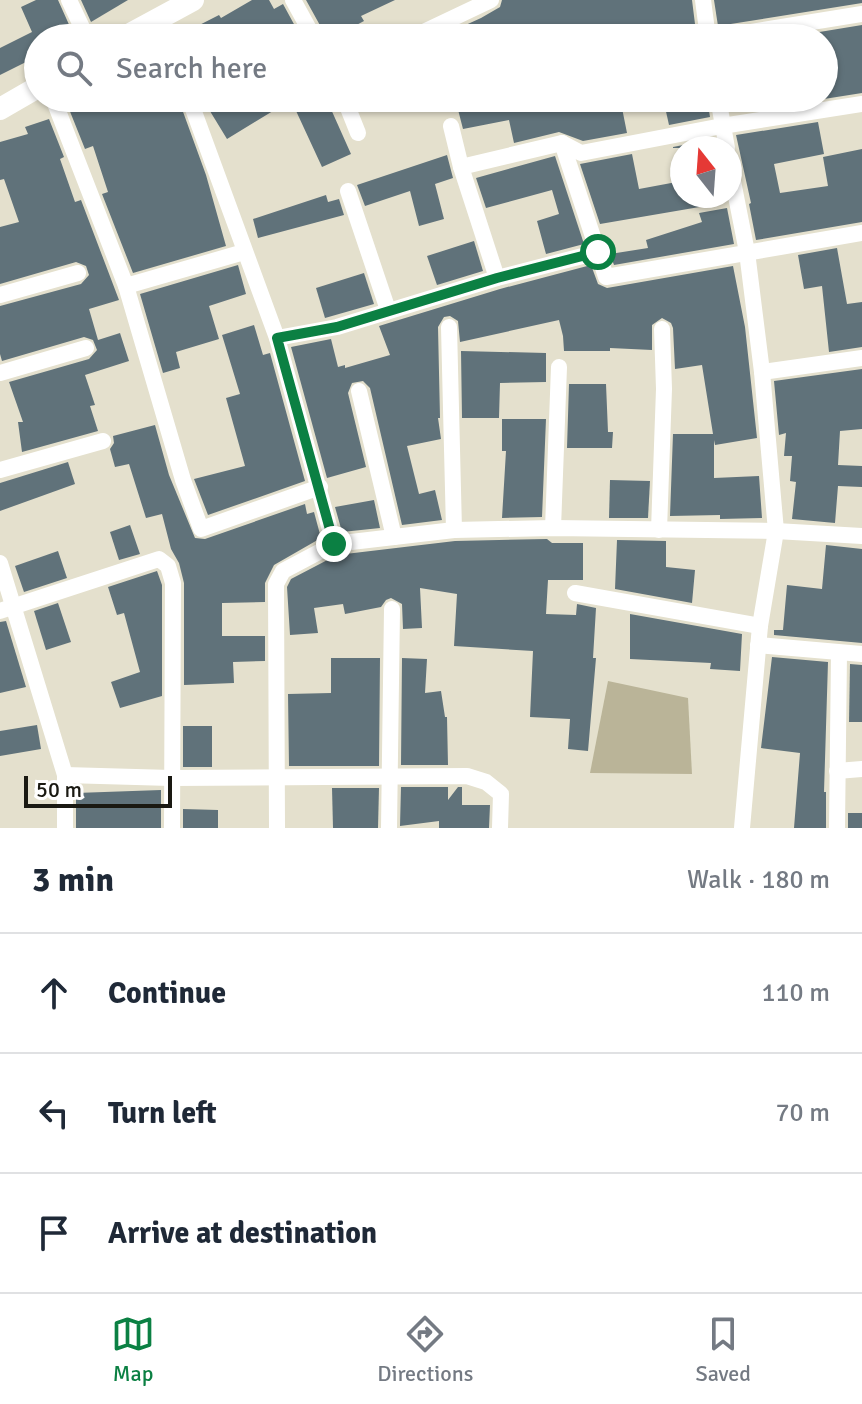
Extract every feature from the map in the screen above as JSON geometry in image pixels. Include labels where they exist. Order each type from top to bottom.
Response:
[{"type":"street","points":[[69,0],[80,24]]},
{"type":"street","points":[[162,24],[193,0]]},
{"type":"street","points":[[293,0],[306,24]]},
{"type":"street","points":[[440,24],[491,0]]},
{"type":"street","points":[[703,0],[708,24]]},
{"type":"street","points":[[799,24],[862,14]]},
{"type":"street","points":[[0,109],[24,95]]},
{"type":"street","points":[[838,108],[862,104]]},
{"type":"street","points":[[58,112],[126,286],[183,480],[201,529],[320,487]]},
{"type":"street","points":[[194,112],[277,338],[334,544]]},
{"type":"street","points":[[350,112],[358,133]]},
{"type":"street","points":[[720,112],[724,136]]},
{"type":"street","points":[[461,167],[562,143],[581,153],[811,112]]},
{"type":"street","points":[[451,126],[497,278]]},
{"type":"street","points":[[562,143],[606,277],[862,233]]},
{"type":"street","points":[[348,191],[388,310]]},
{"type":"street","points":[[738,208],[762,372],[776,531],[760,626],[742,828]]},
{"type":"street","points":[[126,286],[244,252]]},
{"type":"street","points":[[277,338],[337,327],[497,278],[598,252]]},
{"type":"street","points":[[0,295],[78,273]]},
{"type":"street","points":[[449,327],[454,530]]},
{"type":"street","points":[[659,530],[664,389],[662,329]]},
{"type":"street","points":[[0,373],[86,348]]},
{"type":"street","points":[[762,372],[862,358]]},
{"type":"street","points":[[553,528],[559,367]]},
{"type":"street","points":[[359,391],[394,537]]},
{"type":"street","points":[[0,470],[103,441]]},
{"type":"street","points":[[277,828],[276,584],[283,571],[334,544],[454,530],[553,528],[776,531],[862,536]]},
{"type":"street","points":[[7,608],[159,559],[168,566],[173,583],[172,828]]},
{"type":"street","points":[[0,563],[7,608],[65,775],[65,828]]},
{"type":"street","points":[[575,593],[760,626]]},
{"type":"street","points":[[389,828],[392,609]]},
{"type":"street","points":[[758,645],[862,654]]},
{"type":"street","points":[[837,828],[839,653]]},
{"type":"street","points":[[837,771],[862,769]]},
{"type":"street","points":[[65,775],[171,778],[467,776],[486,782],[501,794],[500,828]]},
{"type":"shaded area","points":[[608,681],[688,698],[692,774],[590,773]]},
{"type":"building","points":[[36,0],[58,0],[69,24],[28,24],[21,7]]},
{"type":"building","points":[[81,0],[128,0],[91,22]]},
{"type":"building","points":[[252,0],[269,0],[274,9],[283,4],[294,24],[201,24],[219,15],[221,18]]},
{"type":"building","points":[[306,0],[395,0],[361,16],[364,21],[358,24],[319,24]]},
{"type":"building","points":[[502,0],[692,0],[695,24],[468,24],[500,7]]},
{"type":"building","points":[[714,0],[862,0],[862,3],[718,24]]},
{"type":"building","points":[[862,25],[862,93],[838,97],[838,29]]},
{"type":"building","points":[[24,36],[24,63],[0,75],[0,48]]},
{"type":"building","points":[[70,112],[183,112],[206,175],[226,246],[133,273],[102,194],[108,192],[93,146],[85,149]]},
{"type":"building","points":[[211,112],[271,112],[227,139]]},
{"type":"building","points":[[297,112],[332,112],[351,154],[322,167]]},
{"type":"building","points":[[459,112],[623,112],[627,133],[583,141],[559,132],[514,143],[509,120],[463,129]]},
{"type":"building","points":[[666,112],[709,112],[710,117],[669,125]]},
{"type":"building","points":[[49,119],[64,157],[60,159],[75,202],[81,200],[119,300],[89,309],[98,340],[120,333],[129,361],[85,375],[95,405],[90,406],[98,431],[22,452],[18,422],[23,422],[9,382],[89,359],[97,350],[93,340],[84,337],[2,361],[0,354],[0,306],[81,284],[89,275],[86,266],[76,262],[0,284],[0,227],[19,222],[4,179],[0,180],[0,142],[28,134],[25,127]]},
{"type":"building","points":[[818,122],[824,154],[774,164],[780,193],[828,186],[823,157],[862,149],[862,222],[756,240],[742,162],[742,136],[736,135]]},
{"type":"building","points":[[632,154],[639,189],[670,183],[670,208],[694,208],[600,224],[580,164]]},
{"type":"building","points":[[447,155],[453,178],[435,184],[444,219],[419,226],[410,191],[365,206],[357,185]]},
{"type":"building","points":[[555,156],[584,244],[546,254],[537,221],[559,214],[552,190],[486,208],[476,178]]},
{"type":"building","points":[[326,195],[328,202],[339,199],[344,215],[258,238],[253,219]]},
{"type":"building","points":[[727,208],[734,244],[614,265],[610,254],[648,248],[646,240],[702,222],[699,213]]},
{"type":"building","points":[[474,241],[483,271],[437,285],[427,256]]},
{"type":"building","points":[[837,248],[847,304],[862,302],[862,347],[829,352],[822,286],[804,289],[798,255]]},
{"type":"building","points":[[238,265],[246,294],[209,306],[219,339],[176,352],[180,368],[163,373],[140,294]]},
{"type":"building","points":[[591,265],[598,284],[607,288],[733,266],[745,327],[757,438],[715,445],[714,440],[714,478],[759,476],[762,518],[670,516],[673,434],[713,434],[702,365],[675,369],[673,328],[662,318],[652,325],[652,350],[610,348],[610,351],[564,351],[559,320],[460,342],[458,321],[450,316],[444,317],[438,327],[438,418],[441,439],[407,446],[419,494],[435,490],[442,520],[402,525],[370,388],[363,381],[352,383],[348,393],[366,467],[327,478],[291,347],[331,339],[338,367],[345,365],[345,368],[390,355],[379,326]]},
{"type":"building","points":[[364,273],[374,304],[325,318],[316,288]]},
{"type":"building","points":[[254,325],[263,355],[270,353],[305,481],[208,515],[194,479],[245,466],[226,398],[240,394],[222,335]]},
{"type":"building","points":[[461,351],[546,353],[546,382],[500,383],[499,418],[462,418]]},
{"type":"building","points":[[862,369],[862,429],[840,431],[838,465],[862,466],[862,487],[838,486],[835,523],[792,519],[796,482],[790,481],[792,456],[784,456],[786,433],[779,435],[774,381]]},
{"type":"building","points":[[569,384],[606,384],[608,432],[613,432],[612,448],[567,448]]},
{"type":"building","points":[[502,419],[546,419],[542,517],[502,518],[506,451],[502,451]]},
{"type":"building","points":[[155,425],[169,475],[195,538],[205,539],[305,504],[307,514],[314,512],[321,538],[274,565],[265,583],[265,602],[222,603],[222,636],[265,636],[265,661],[233,662],[234,683],[184,685],[184,583],[179,563],[171,549],[162,514],[146,518],[129,464],[115,467],[110,449],[114,443],[113,436]]},
{"type":"building","points":[[68,462],[75,484],[0,511],[0,483]]},
{"type":"building","points":[[610,480],[650,481],[648,518],[609,518]]},
{"type":"building","points":[[374,500],[380,528],[342,532],[335,507]]},
{"type":"building","points":[[130,525],[140,554],[119,560],[110,532]]},
{"type":"building","points":[[547,539],[552,543],[583,543],[583,580],[548,580],[546,614],[576,615],[577,604],[596,608],[593,658],[596,658],[588,751],[568,749],[570,719],[530,717],[533,651],[454,646],[457,594],[420,588],[422,628],[403,629],[402,604],[391,598],[381,607],[345,614],[343,604],[314,608],[318,633],[290,635],[287,587],[291,579],[337,555],[455,541]]},
{"type":"building","points":[[617,540],[666,541],[666,567],[695,570],[692,603],[615,589]]},
{"type":"building","points":[[826,545],[862,549],[862,643],[774,635],[774,630],[783,630],[787,585],[822,589]]},
{"type":"building","points":[[58,551],[67,578],[24,592],[15,566]]},
{"type":"building","points":[[157,571],[162,585],[162,696],[120,708],[111,682],[140,672],[124,613],[117,615],[108,587]]},
{"type":"building","points":[[58,603],[71,642],[46,650],[34,611]]},
{"type":"building","points":[[630,614],[742,634],[740,671],[710,669],[711,663],[630,659]]},
{"type":"building","points":[[6,621],[26,687],[0,693],[0,622]]},
{"type":"building","points":[[772,657],[828,662],[824,792],[826,828],[794,828],[800,753],[761,748]]},
{"type":"building","points":[[331,658],[380,658],[379,766],[289,766],[288,694],[331,693]]},
{"type":"building","points":[[402,658],[427,659],[425,693],[441,691],[447,717],[448,765],[401,765]]},
{"type":"building","points":[[850,664],[862,665],[862,722],[849,722]]},
{"type":"building","points":[[37,725],[41,749],[0,756],[0,731]]},
{"type":"building","points":[[183,726],[212,726],[212,767],[183,767]]},
{"type":"building","points":[[401,787],[448,787],[448,800],[458,787],[462,787],[462,805],[490,805],[489,828],[439,828],[439,821],[400,826]]},
{"type":"building","points":[[332,788],[379,788],[378,828],[333,828]]},
{"type":"building","points":[[161,790],[161,828],[76,828],[76,793]]},
{"type":"building","points":[[183,809],[218,810],[218,828],[183,828]]},
{"type":"building","points":[[848,813],[862,813],[862,828],[848,828]]},
{"type":"route","points":[[334,544],[277,338],[337,327],[497,278],[598,252]]}]
